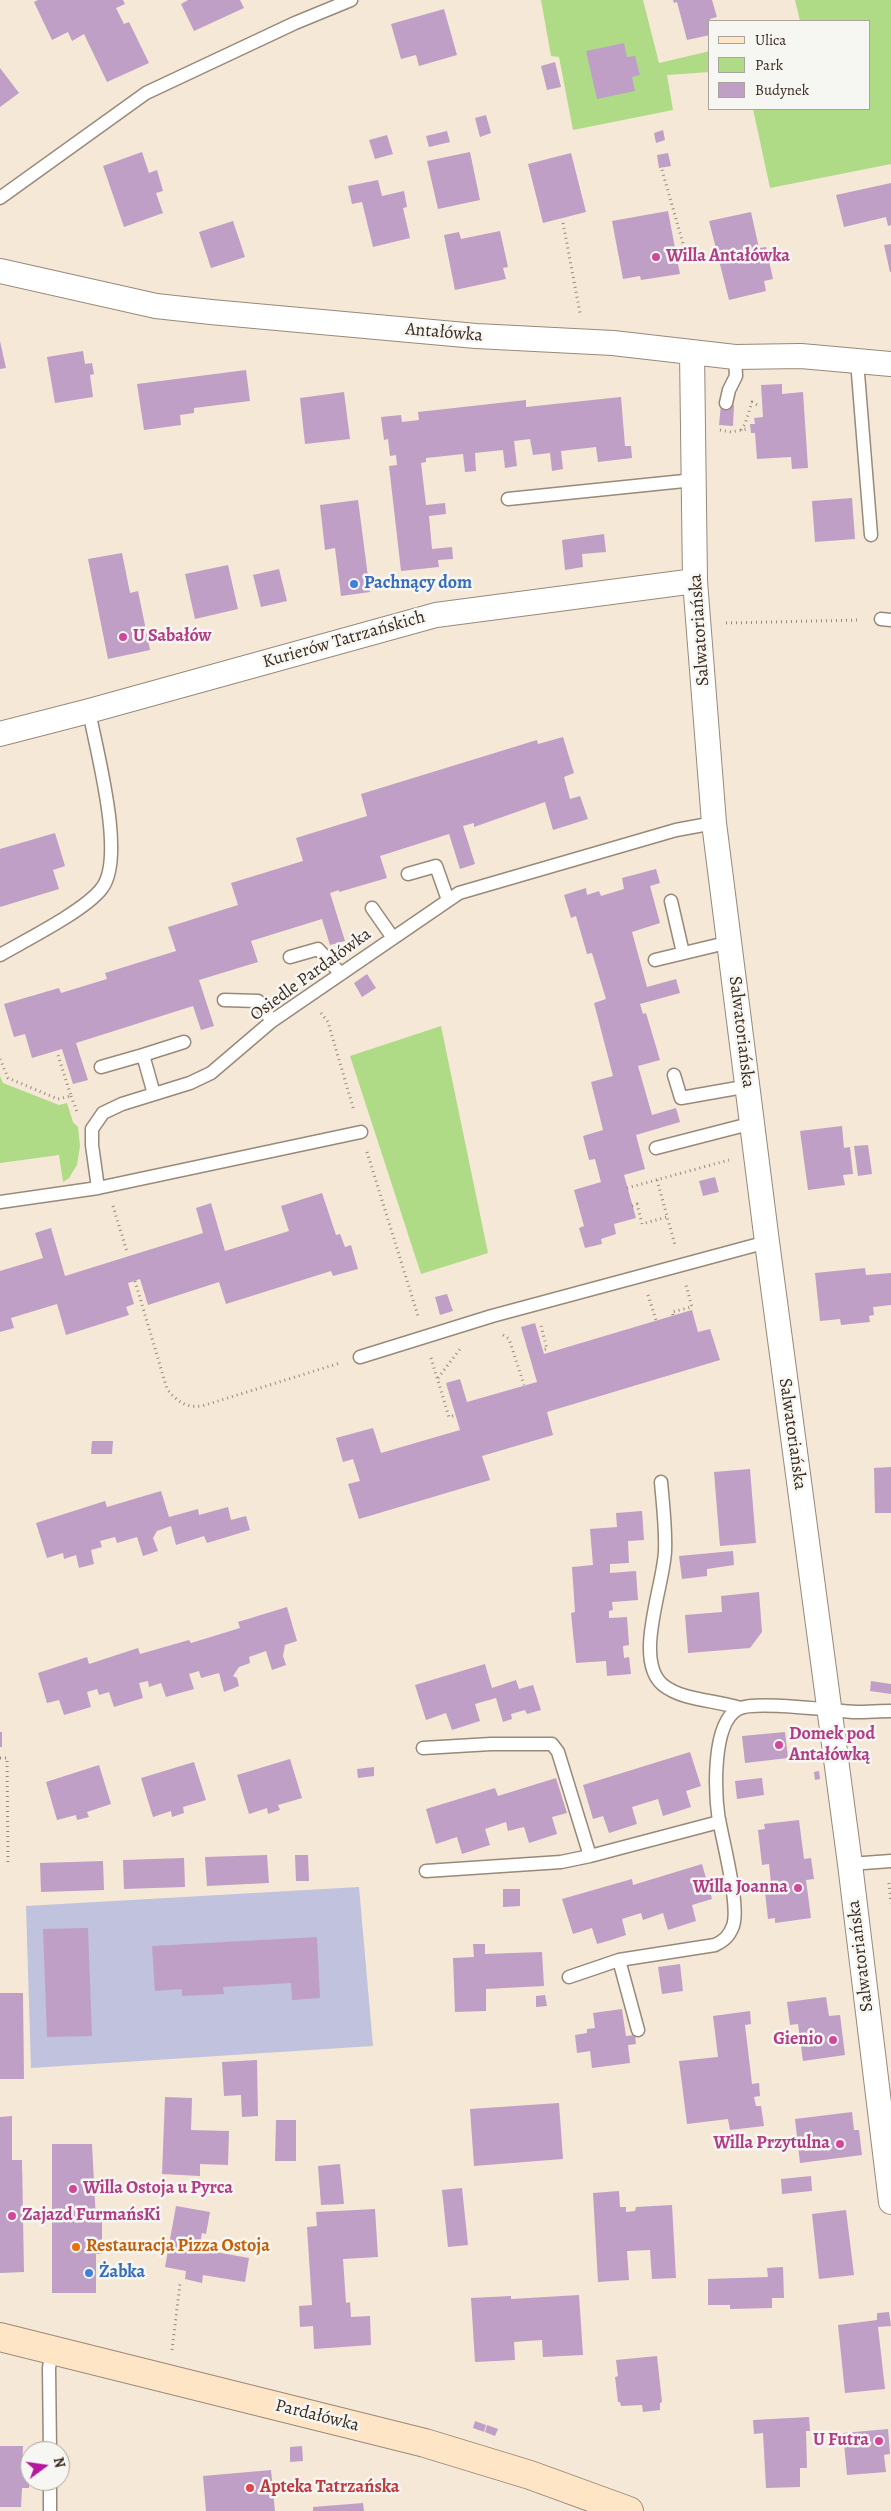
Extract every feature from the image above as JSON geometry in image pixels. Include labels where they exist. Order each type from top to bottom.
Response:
[{"type":"street","name":"Antałówka","points":[[0,270],[156,306],[457,334],[613,343],[735,357],[801,356],[891,364]]},
{"type":"street","name":"Salwatoriańska","points":[[692,352],[695,581],[700,623],[714,823],[767,1242],[850,1864],[891,2202]]},
{"type":"street","name":"Kurierów Tatrzańskich","points":[[0,734],[436,615],[695,581]]},
{"type":"street","name":"Pardałówka","points":[[0,2336],[425,2443],[530,2475],[629,2511]]},
{"type":"lane","points":[[0,198],[146,93],[295,23],[350,0]]},
{"type":"lane","points":[[726,403],[729,390],[736,376],[735,357]]},
{"type":"lane","points":[[857,361],[871,536]]},
{"type":"lane","points":[[508,499],[694,480]]},
{"type":"lane","points":[[0,955],[76,910],[103,888],[109,869],[111,846],[106,798],[89,711]]},
{"type":"lane","name":"Osiedle Pardałówka","points":[[102,1188],[93,1162],[92,1129],[103,1113],[122,1104],[190,1083],[211,1073],[272,1022],[459,893],[676,830],[714,823]]},
{"type":"lane","points":[[408,874],[436,866],[448,900]]},
{"type":"lane","points":[[671,901],[683,953]]},
{"type":"lane","points":[[372,908],[393,938]]},
{"type":"lane","points":[[655,960],[730,942]]},
{"type":"lane","points":[[290,957],[318,949],[341,974]]},
{"type":"lane","points":[[224,1000],[258,1000],[272,1022]]},
{"type":"lane","points":[[101,1066],[184,1042]]},
{"type":"lane","points":[[143,1055],[154,1094]]},
{"type":"lane","points":[[674,1075],[681,1098],[748,1086]]},
{"type":"lane","points":[[656,1148],[753,1123]]},
{"type":"lane","points":[[0,1202],[102,1188],[361,1132]]},
{"type":"lane","points":[[360,1357],[534,1304],[767,1242]]},
{"type":"lane","points":[[661,1482],[665,1550],[663,1575],[649,1657],[654,1671],[665,1686],[679,1694],[740,1708],[764,1706],[891,1711]]},
{"type":"lane","points":[[569,1977],[620,1960],[715,1945],[727,1939],[734,1924],[734,1905],[719,1819],[718,1750],[723,1727],[730,1716],[740,1708]]},
{"type":"lane","points":[[423,1748],[491,1744],[552,1744],[558,1752],[590,1856]]},
{"type":"lane","points":[[426,1871],[562,1862],[719,1822],[719,1819]]},
{"type":"lane","points":[[850,1864],[891,1862]]},
{"type":"lane","points":[[620,1960],[638,2030]]},
{"type":"lane","points":[[50,2441],[49,2368],[52,2350]]},
{"type":"lane","points":[[50,2491],[50,2511]]},
{"type":"path","points":[[662,170],[686,254]]},
{"type":"path","points":[[562,223],[581,319],[573,319],[572,342]]},
{"type":"path","points":[[741,430],[745,424],[752,402],[760,406]]},
{"type":"path","points":[[700,623],[886,620]]},
{"type":"path","points":[[309,996],[328,1022],[350,1097]]},
{"type":"path","points":[[0,1059],[8,1078],[58,1099],[71,1096],[57,1052]]},
{"type":"path","points":[[361,1132],[413,1303]]},
{"type":"path","points":[[627,1188],[732,1159]]},
{"type":"path","points":[[657,1180],[677,1253]]},
{"type":"path","points":[[102,1188],[127,1252]]},
{"type":"path","points":[[632,1206],[636,1204],[642,1224],[667,1216]]},
{"type":"path","points":[[673,1315],[672,1312],[692,1307],[684,1278]]},
{"type":"path","points":[[136,1281],[166,1389],[179,1403],[193,1407],[202,1406],[360,1357]]},
{"type":"path","points":[[534,1304],[547,1348],[543,1350]]},
{"type":"path","points":[[492,1316],[501,1334],[509,1339],[524,1385]]},
{"type":"path","points":[[424,1336],[449,1417],[456,1415]]},
{"type":"path","points":[[0,1758],[7,1758],[8,1863]]},
{"type":"path","points":[[891,1878],[888,1878],[891,1902]]},
{"type":"path","points":[[171,2358],[180,2284]]},
{"type":"shaded area","points":[[359,1887],[373,2046],[31,2068],[26,1906]]},
{"type":"green space","points":[[541,0],[643,0],[659,63],[708,51],[708,72],[667,75],[673,110],[573,130],[559,57],[551,56]]},
{"type":"green space","points":[[795,0],[891,0],[891,164],[770,188],[753,110],[871,110],[871,20],[800,20]]},
{"type":"green space","points":[[441,1026],[488,1253],[421,1274],[350,1056]]},
{"type":"green space","points":[[0,1076],[3,1083],[59,1105],[67,1103],[73,1122],[78,1127],[80,1146],[77,1165],[69,1178],[63,1182],[59,1155],[0,1163]]},
{"type":"building","points":[[38,0],[123,0],[125,4],[116,8],[124,24],[129,22],[149,63],[107,82],[84,34],[72,41],[68,32],[52,40],[34,2]]},
{"type":"building","points":[[188,0],[240,0],[244,8],[194,31],[181,4]]},
{"type":"building","points":[[673,0],[712,0],[717,17],[708,20],[708,35],[687,40],[677,2],[674,3]]},
{"type":"building","points":[[444,9],[457,55],[419,66],[416,55],[401,59],[391,24]]},
{"type":"building","points":[[624,43],[627,57],[635,56],[640,75],[632,77],[635,91],[597,99],[586,51]]},
{"type":"building","points":[[555,62],[561,87],[547,90],[541,66]]},
{"type":"building","points":[[0,68],[19,93],[0,107]]},
{"type":"building","points":[[486,115],[491,133],[480,137],[475,118]]},
{"type":"building","points":[[663,130],[665,140],[656,143],[654,133]]},
{"type":"building","points":[[447,131],[450,142],[429,147],[426,136]]},
{"type":"building","points":[[387,135],[393,154],[375,159],[369,140]]},
{"type":"building","points":[[142,152],[149,173],[157,170],[163,191],[156,193],[163,213],[124,227],[103,166]]},
{"type":"building","points":[[470,152],[480,200],[438,209],[427,161]]},
{"type":"building","points":[[571,153],[586,212],[543,223],[528,164]]},
{"type":"building","points":[[668,153],[671,166],[659,168],[657,155]]},
{"type":"building","points":[[378,180],[382,196],[404,191],[407,207],[403,208],[410,238],[373,247],[362,202],[352,204],[348,186]]},
{"type":"building","points":[[891,183],[891,225],[888,226],[886,217],[844,227],[836,195]]},
{"type":"building","points":[[668,211],[680,274],[641,280],[640,276],[623,279],[612,221]]},
{"type":"building","points":[[751,212],[759,248],[766,247],[773,279],[764,281],[766,291],[729,300],[709,221]]},
{"type":"building","points":[[233,221],[245,257],[211,268],[199,232]]},
{"type":"building","points":[[500,231],[508,267],[503,268],[506,279],[455,290],[444,235],[459,232],[461,239]]},
{"type":"building","points":[[891,244],[891,272],[890,272],[884,245]]},
{"type":"building","points":[[0,341],[6,368],[0,369]]},
{"type":"building","points":[[83,351],[85,364],[92,363],[94,374],[90,375],[93,397],[55,403],[47,357]]},
{"type":"building","points":[[246,370],[250,401],[194,408],[194,413],[180,415],[181,425],[144,430],[137,384]]},
{"type":"building","points":[[782,384],[782,394],[803,392],[808,468],[792,469],[791,457],[757,459],[755,433],[751,433],[750,424],[755,424],[754,418],[763,417],[761,385]]},
{"type":"building","points":[[344,392],[350,439],[305,444],[300,398]]},
{"type":"building","points":[[621,397],[625,446],[631,446],[632,458],[598,462],[596,447],[561,451],[563,469],[552,471],[550,453],[533,455],[530,439],[514,441],[517,466],[505,468],[503,450],[475,453],[476,471],[465,472],[463,454],[426,458],[426,462],[421,463],[426,505],[445,503],[446,514],[429,516],[432,549],[452,547],[453,559],[438,560],[439,567],[401,571],[389,466],[397,465],[396,455],[390,456],[388,439],[384,440],[381,417],[401,415],[402,422],[419,420],[418,412],[526,400],[526,407]]},
{"type":"building","points":[[721,404],[734,405],[733,426],[719,425]]},
{"type":"building","points":[[852,498],[855,539],[815,542],[812,501]]},
{"type":"building","points":[[358,500],[370,592],[341,596],[335,548],[325,550],[320,505]]},
{"type":"building","points":[[604,534],[606,552],[582,554],[583,567],[565,570],[562,540]]},
{"type":"building","points":[[122,553],[130,593],[138,591],[150,650],[108,659],[88,559]]},
{"type":"building","points":[[228,565],[238,609],[195,619],[185,574]]},
{"type":"building","points":[[279,569],[287,601],[261,607],[253,575]]},
{"type":"building","points":[[563,737],[574,773],[564,777],[570,799],[580,796],[588,819],[553,830],[545,802],[474,827],[474,823],[463,826],[475,864],[460,869],[449,834],[380,856],[387,878],[330,893],[345,941],[330,945],[322,919],[251,941],[258,962],[199,980],[214,1026],[201,1030],[193,1006],[76,1043],[88,1080],[73,1084],[62,1049],[32,1058],[25,1034],[14,1037],[4,1004],[59,988],[61,993],[107,979],[105,973],[176,951],[168,927],[238,905],[231,883],[303,861],[296,838],[367,816],[361,794],[537,740],[538,744]]},
{"type":"building","points":[[55,833],[65,866],[53,870],[59,889],[0,907],[0,849]]},
{"type":"building","points":[[656,869],[660,883],[650,886],[660,923],[632,932],[647,987],[676,979],[680,993],[640,1004],[643,1014],[646,1013],[660,1060],[638,1066],[652,1115],[676,1108],[680,1122],[636,1135],[645,1169],[624,1175],[636,1218],[614,1224],[616,1234],[601,1239],[602,1244],[585,1248],[579,1228],[584,1226],[574,1190],[601,1182],[595,1159],[589,1160],[583,1136],[603,1130],[591,1082],[613,1076],[594,1003],[606,999],[592,953],[587,954],[576,916],[571,918],[564,895],[586,888],[587,895],[599,891],[601,896],[624,889],[622,878]]},
{"type":"building","points":[[367,974],[376,988],[362,997],[354,983]]},
{"type":"building","points":[[842,1126],[844,1148],[850,1147],[853,1174],[843,1175],[845,1185],[808,1190],[800,1131]]},
{"type":"building","points":[[868,1145],[872,1174],[858,1176],[854,1146]]},
{"type":"building","points":[[715,1177],[719,1192],[703,1196],[699,1181]]},
{"type":"building","points":[[322,1193],[336,1235],[340,1234],[345,1247],[351,1245],[358,1269],[333,1276],[331,1271],[226,1304],[219,1282],[148,1305],[140,1279],[128,1283],[134,1304],[126,1307],[129,1315],[66,1335],[57,1304],[11,1318],[14,1328],[0,1332],[0,1271],[43,1258],[35,1233],[51,1228],[65,1276],[203,1233],[196,1208],[211,1203],[225,1251],[289,1231],[281,1206]]},
{"type":"building","points":[[865,1268],[866,1275],[891,1273],[891,1305],[873,1307],[874,1315],[869,1316],[870,1322],[841,1325],[840,1319],[820,1321],[815,1273]]},
{"type":"building","points":[[447,1294],[453,1311],[440,1315],[435,1297]]},
{"type":"building","points":[[692,1310],[698,1332],[710,1329],[720,1360],[547,1412],[553,1435],[482,1456],[490,1480],[359,1519],[348,1484],[360,1481],[353,1459],[343,1462],[336,1438],[373,1428],[381,1453],[460,1430],[446,1383],[460,1379],[467,1402],[537,1382],[521,1327],[535,1323],[544,1354]]},
{"type":"building","points":[[92,1441],[113,1441],[112,1454],[91,1454]]},
{"type":"building","points":[[891,1467],[891,1513],[875,1513],[874,1468]]},
{"type":"building","points":[[750,1469],[756,1543],[720,1546],[714,1472]]},
{"type":"building","points":[[161,1491],[169,1517],[198,1509],[199,1515],[228,1507],[231,1520],[246,1516],[250,1530],[207,1543],[204,1536],[176,1545],[171,1526],[157,1531],[153,1538],[158,1551],[143,1556],[137,1537],[117,1543],[115,1537],[100,1541],[102,1547],[91,1550],[94,1564],[79,1568],[76,1555],[64,1559],[63,1553],[47,1558],[36,1523],[105,1501],[107,1507]]},
{"type":"building","points":[[642,1511],[644,1540],[628,1541],[629,1563],[610,1564],[610,1573],[636,1571],[638,1600],[612,1602],[613,1610],[609,1611],[609,1618],[627,1617],[629,1645],[623,1646],[624,1658],[629,1657],[631,1674],[607,1676],[606,1661],[576,1663],[571,1613],[575,1612],[572,1567],[593,1565],[590,1529],[617,1527],[616,1513]]},
{"type":"building","points":[[733,1551],[734,1565],[707,1569],[707,1576],[682,1579],[679,1556]]},
{"type":"building","points":[[759,1592],[762,1632],[750,1648],[688,1653],[685,1615],[722,1612],[721,1596]]},
{"type":"building","points":[[287,1607],[297,1641],[285,1645],[283,1656],[286,1665],[272,1670],[266,1651],[249,1657],[250,1663],[239,1667],[233,1676],[237,1678],[239,1686],[224,1692],[219,1673],[201,1678],[199,1671],[189,1674],[194,1689],[166,1697],[161,1683],[149,1687],[148,1681],[139,1683],[143,1698],[114,1707],[109,1692],[99,1695],[97,1689],[87,1692],[91,1707],[64,1715],[59,1700],[47,1703],[38,1673],[87,1657],[89,1664],[138,1648],[140,1654],[189,1640],[191,1643],[240,1628],[238,1622]]},
{"type":"building","points":[[485,1664],[492,1688],[516,1680],[519,1689],[533,1685],[541,1710],[527,1714],[525,1710],[511,1714],[512,1719],[503,1722],[496,1698],[475,1704],[480,1721],[452,1730],[446,1713],[426,1720],[415,1685]]},
{"type":"building","points":[[871,1681],[891,1684],[891,1694],[870,1691]]},
{"type":"building","points":[[0,1732],[2,1732],[2,1747],[0,1747]]},
{"type":"building","points":[[785,1732],[788,1758],[745,1763],[742,1736]]},
{"type":"building","points":[[690,1752],[701,1786],[686,1791],[691,1807],[663,1816],[658,1799],[632,1807],[637,1824],[609,1833],[603,1816],[593,1819],[583,1785]]},
{"type":"building","points":[[290,1759],[302,1798],[278,1805],[280,1810],[268,1814],[267,1808],[249,1814],[237,1775]]},
{"type":"building","points":[[194,1762],[206,1800],[183,1807],[184,1813],[172,1817],[171,1811],[153,1817],[141,1778]]},
{"type":"building","points":[[99,1765],[111,1804],[87,1812],[89,1817],[77,1820],[76,1815],[57,1820],[46,1782]]},
{"type":"building","points":[[374,1767],[374,1776],[358,1778],[357,1769]]},
{"type":"building","points":[[819,1771],[820,1779],[815,1780],[814,1772]]},
{"type":"building","points":[[556,1778],[567,1813],[552,1817],[557,1834],[529,1843],[524,1827],[508,1831],[506,1822],[485,1829],[490,1845],[462,1854],[457,1837],[436,1844],[426,1809],[495,1788],[498,1796]]},
{"type":"building","points":[[762,1778],[764,1795],[737,1799],[735,1781]]},
{"type":"building","points":[[799,1820],[804,1859],[811,1858],[814,1879],[806,1880],[811,1918],[775,1923],[775,1918],[768,1919],[764,1883],[771,1883],[769,1864],[762,1865],[758,1830],[765,1829],[764,1824]]},
{"type":"building","points":[[267,1855],[269,1883],[207,1886],[205,1857]]},
{"type":"building","points":[[295,1855],[308,1855],[309,1881],[296,1881]]},
{"type":"building","points":[[184,1858],[185,1887],[124,1889],[123,1860]]},
{"type":"building","points":[[103,1861],[104,1890],[41,1892],[40,1863]]},
{"type":"building","points":[[702,1864],[712,1899],[692,1905],[696,1921],[668,1930],[663,1913],[643,1920],[641,1913],[622,1919],[626,1935],[611,1940],[597,1944],[592,1928],[573,1934],[562,1899],[632,1879],[633,1885]]},
{"type":"building","points":[[503,1889],[520,1889],[520,1906],[503,1907]]},
{"type":"building","points":[[88,1928],[92,2036],[47,2037],[43,1929]]},
{"type":"building","points":[[317,1937],[320,1998],[292,2000],[291,1983],[223,1987],[224,1994],[182,1996],[182,1989],[155,1991],[152,1946]]},
{"type":"building","points":[[473,1944],[485,1944],[485,1954],[542,1952],[544,1986],[486,1989],[486,2011],[455,2012],[453,1958],[474,1957]]},
{"type":"building","points":[[680,1964],[683,1991],[662,1994],[658,1967]]},
{"type":"building","points":[[0,1993],[23,1993],[24,2079],[0,2079]]},
{"type":"building","points":[[545,1995],[547,2006],[536,2007],[536,1996]]},
{"type":"building","points":[[826,1997],[829,2016],[840,2015],[845,2055],[803,2061],[798,2024],[790,2025],[787,2002]]},
{"type":"building","points":[[622,2009],[626,2036],[635,2035],[636,2044],[628,2045],[630,2063],[592,2068],[590,2051],[577,2053],[575,2035],[587,2033],[587,2029],[595,2028],[593,2013]]},
{"type":"building","points":[[750,2011],[751,2024],[745,2025],[752,2084],[759,2083],[760,2096],[754,2097],[756,2106],[761,2106],[764,2126],[730,2130],[728,2119],[687,2124],[679,2061],[718,2057],[713,2016]]},
{"type":"building","points":[[257,2060],[258,2116],[242,2117],[241,2095],[224,2096],[222,2062]]},
{"type":"building","points":[[165,2097],[192,2098],[191,2130],[229,2131],[228,2165],[200,2164],[200,2176],[162,2174]]},
{"type":"building","points":[[559,2103],[563,2159],[474,2166],[470,2109]]},
{"type":"building","points":[[852,2112],[854,2130],[859,2130],[862,2155],[800,2163],[795,2119]]},
{"type":"building","name":"Zajazd FurmańsKi","points":[[12,2116],[12,2160],[22,2160],[24,2272],[0,2273],[0,2117]]},
{"type":"building","points":[[276,2120],[296,2120],[296,2161],[275,2161]]},
{"type":"building","points":[[52,2144],[92,2144],[96,2220],[102,2220],[102,2254],[96,2254],[96,2293],[52,2293]]},
{"type":"building","points":[[340,2164],[344,2204],[321,2205],[318,2166]]},
{"type":"building","points":[[811,2176],[812,2191],[782,2194],[781,2179]]},
{"type":"building","points":[[462,2188],[468,2245],[448,2247],[442,2190]]},
{"type":"building","points":[[619,2191],[620,2207],[626,2207],[626,2212],[635,2211],[636,2207],[672,2205],[676,2278],[652,2279],[650,2250],[627,2251],[629,2280],[598,2282],[593,2193]]},
{"type":"building","points":[[176,2206],[210,2212],[206,2234],[202,2233],[199,2249],[249,2258],[245,2282],[203,2275],[202,2283],[185,2279],[186,2271],[165,2267]]},
{"type":"building","points":[[375,2209],[378,2257],[343,2259],[346,2303],[350,2302],[351,2317],[370,2316],[371,2345],[314,2349],[313,2326],[300,2327],[299,2306],[312,2305],[307,2227],[317,2226],[316,2212]]},
{"type":"building","points":[[846,2210],[854,2275],[819,2279],[812,2214]]},
{"type":"building","points":[[783,2267],[784,2298],[772,2298],[772,2308],[730,2309],[730,2305],[708,2305],[708,2279],[768,2277],[767,2268]]},
{"type":"building","points":[[579,2295],[583,2355],[543,2357],[542,2340],[514,2342],[515,2360],[475,2362],[471,2298],[511,2296],[511,2299]]},
{"type":"building","points":[[889,2312],[891,2326],[878,2327],[885,2389],[845,2393],[838,2325],[877,2320],[877,2313]]},
{"type":"building","points":[[657,2356],[662,2402],[660,2403],[660,2410],[643,2412],[642,2405],[621,2406],[620,2402],[618,2402],[615,2377],[618,2376],[616,2360]]},
{"type":"building","points":[[809,2417],[810,2431],[806,2431],[807,2468],[800,2468],[800,2487],[766,2488],[763,2433],[754,2434],[753,2420]]},
{"type":"building","points":[[475,2421],[486,2425],[484,2432],[473,2428]]},
{"type":"building","points":[[487,2425],[498,2429],[495,2436],[485,2432]]},
{"type":"building","points":[[888,2429],[890,2454],[884,2455],[886,2472],[847,2475],[843,2433]]},
{"type":"building","points":[[0,2446],[20,2446],[21,2507],[0,2507]]},
{"type":"building","points":[[302,2446],[303,2461],[290,2462],[290,2447]]},
{"type":"building","points":[[271,2470],[275,2511],[206,2511],[203,2476]]},
{"type":"building","points":[[363,2503],[364,2511],[313,2511],[313,2507]]},
{"type":"place","name":"Willa Antałówka","points":[[656,257]]},
{"type":"place","name":"Pachnący dom","points":[[354,584]]},
{"type":"place","name":"U Sabałów","points":[[123,637]]},
{"type":"place","name":"Domek pod Antałówką","points":[[779,1745]]},
{"type":"place","name":"Willa Joanna","points":[[798,1888]]},
{"type":"place","name":"Gienio","points":[[833,2040]]},
{"type":"place","name":"Willa Przytulna","points":[[840,2144]]},
{"type":"place","name":"Willa Ostoja u Pyrca","points":[[73,2189]]},
{"type":"place","name":"Zajazd FurmańsKi","points":[[12,2216]]},
{"type":"place","name":"Restauracja Pizza Ostoja","points":[[76,2247]]},
{"type":"place","name":"Żabka","points":[[89,2273]]},
{"type":"place","name":"U Futra","points":[[879,2441]]},
{"type":"place","name":"Apteka Tatrzańska","points":[[250,2488]]}]
